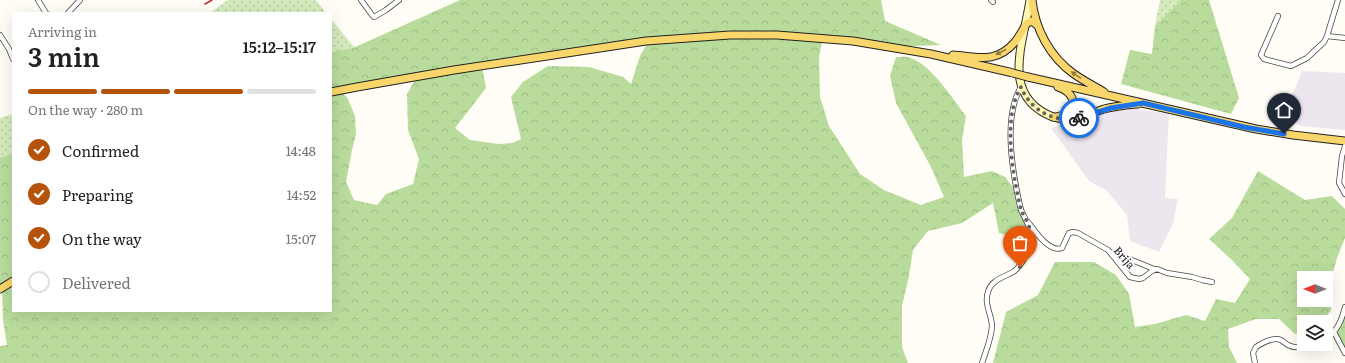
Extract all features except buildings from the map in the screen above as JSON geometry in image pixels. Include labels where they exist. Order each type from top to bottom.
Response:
[{"type":"main road","points":[[1031,0],[1019,70],[1021,87],[1025,96],[1034,106],[1043,113],[1064,120],[1074,119],[1111,108],[1143,103]]},
{"type":"main road","points":[[1031,0],[1038,25],[1048,47],[1064,65],[1078,77],[1109,95]]},
{"type":"main road","points":[[940,56],[982,58],[998,54],[1007,49],[1016,41],[1026,24],[1032,21],[1038,25]]},
{"type":"main road","points":[[332,92],[557,54],[656,40],[714,35],[758,34],[829,38],[863,42],[940,56],[1266,131],[1345,141]]},
{"type":"main road","points":[[1030,77],[1064,89],[1071,95],[1073,103],[1069,111],[1064,115],[1053,117]]},
{"type":"main road","points":[[0,289],[12,283]]},
{"type":"street","points":[[38,0],[45,12]]},
{"type":"street","points":[[69,12],[80,0]]},
{"type":"street","points":[[361,0],[374,17],[399,0]]},
{"type":"street","points":[[1278,16],[1261,55],[1264,60],[1291,66],[1307,58],[1324,42],[1338,0]]},
{"type":"street","points":[[0,35],[9,49],[12,57]]},
{"type":"street","points":[[1327,36],[1345,38]]},
{"type":"street","points":[[982,363],[988,347],[992,326],[987,303],[988,290],[993,283],[1017,270],[1024,260],[1032,239],[1025,217],[1021,210],[1018,196],[1013,170],[1010,135],[1015,102],[1021,87]]},
{"type":"street","points":[[1345,146],[1342,156],[1339,183],[1345,194]]},
{"type":"street","name":"Brija","points":[[1025,217],[1050,247],[1056,249],[1062,248],[1067,235],[1073,232],[1078,233],[1110,252],[1130,276],[1139,279],[1143,278],[1154,270]]},
{"type":"street","points":[[1110,252],[1154,270],[1157,269],[1167,273],[1212,282]]},
{"type":"street","points":[[1345,307],[1342,319],[1334,332],[1345,353]]},
{"type":"street","points":[[1255,363],[1253,353],[1256,346],[1271,340],[1282,340],[1289,345],[1297,347]]},
{"type":"shaded area","points":[[1302,71],[1345,73],[1345,130],[1300,126],[1284,114]]},
{"type":"shaded area","points":[[1137,109],[1169,114],[1165,198],[1178,199],[1173,224],[1159,252],[1130,241],[1127,215],[1107,191],[1089,181],[1051,128],[1115,110]]},
{"type":"green space","points":[[228,0],[316,0],[325,12],[211,12]]},
{"type":"green space","points":[[460,0],[881,0],[885,21],[941,45],[888,47],[823,38],[819,57],[820,97],[829,126],[860,174],[884,190],[921,205],[944,197],[931,167],[896,103],[890,76],[896,57],[909,57],[919,62],[942,84],[966,116],[962,140],[964,177],[992,171],[1005,177],[1017,192],[1031,241],[999,233],[993,203],[962,223],[928,231],[913,250],[902,306],[902,347],[908,363],[0,363],[0,346],[7,345],[3,320],[2,288],[12,282],[12,312],[332,312],[332,52],[353,48]],"holes":[[[648,42],[640,56],[631,84],[623,77],[589,67],[548,66],[523,82],[511,97],[521,139],[513,143],[498,144],[470,140],[455,128],[486,88],[482,66]],[[417,77],[407,94],[408,130],[419,159],[413,184],[386,194],[377,205],[354,200],[346,182],[356,134],[355,116],[348,99],[341,91]]]},
{"type":"green space","points":[[1160,0],[1181,0],[1155,26]]},
{"type":"green space","points":[[1181,0],[1209,0],[1239,98],[1231,114],[1121,84],[1130,50],[1152,54],[1155,26]]},
{"type":"green space","points":[[332,20],[355,48],[332,52]]},
{"type":"green space","points":[[12,114],[12,153],[0,158],[0,118]]},
{"type":"green space","points":[[12,153],[12,281],[0,287],[0,158]]},
{"type":"green space","points":[[1258,171],[1305,200],[1332,196],[1345,209],[1345,238],[1333,272],[1333,271],[1297,271],[1297,307],[1331,307],[1331,310],[1327,315],[1297,315],[1297,333],[1295,334],[1279,319],[1256,319],[1228,329],[1229,347],[1237,363],[993,363],[1006,312],[1038,295],[1055,262],[1094,262],[1116,275],[1129,294],[1135,327],[1155,324],[1186,315],[1205,321],[1216,299],[1235,303],[1250,279],[1209,239],[1232,218]]},
{"type":"green space","points":[[1342,318],[1345,318],[1345,353],[1334,332]]},
{"type":"railway","points":[[205,4],[212,0]]},
{"type":"way so far","points":[[1020,267],[1032,239],[1025,217],[1021,210],[1013,170],[1010,135],[1013,112],[1018,92],[1021,87],[1025,96],[1036,109],[1046,115],[1064,120],[1079,118]]},
{"type":"route","points":[[1079,118],[1097,111],[1143,103],[1244,127],[1284,134]]}]
